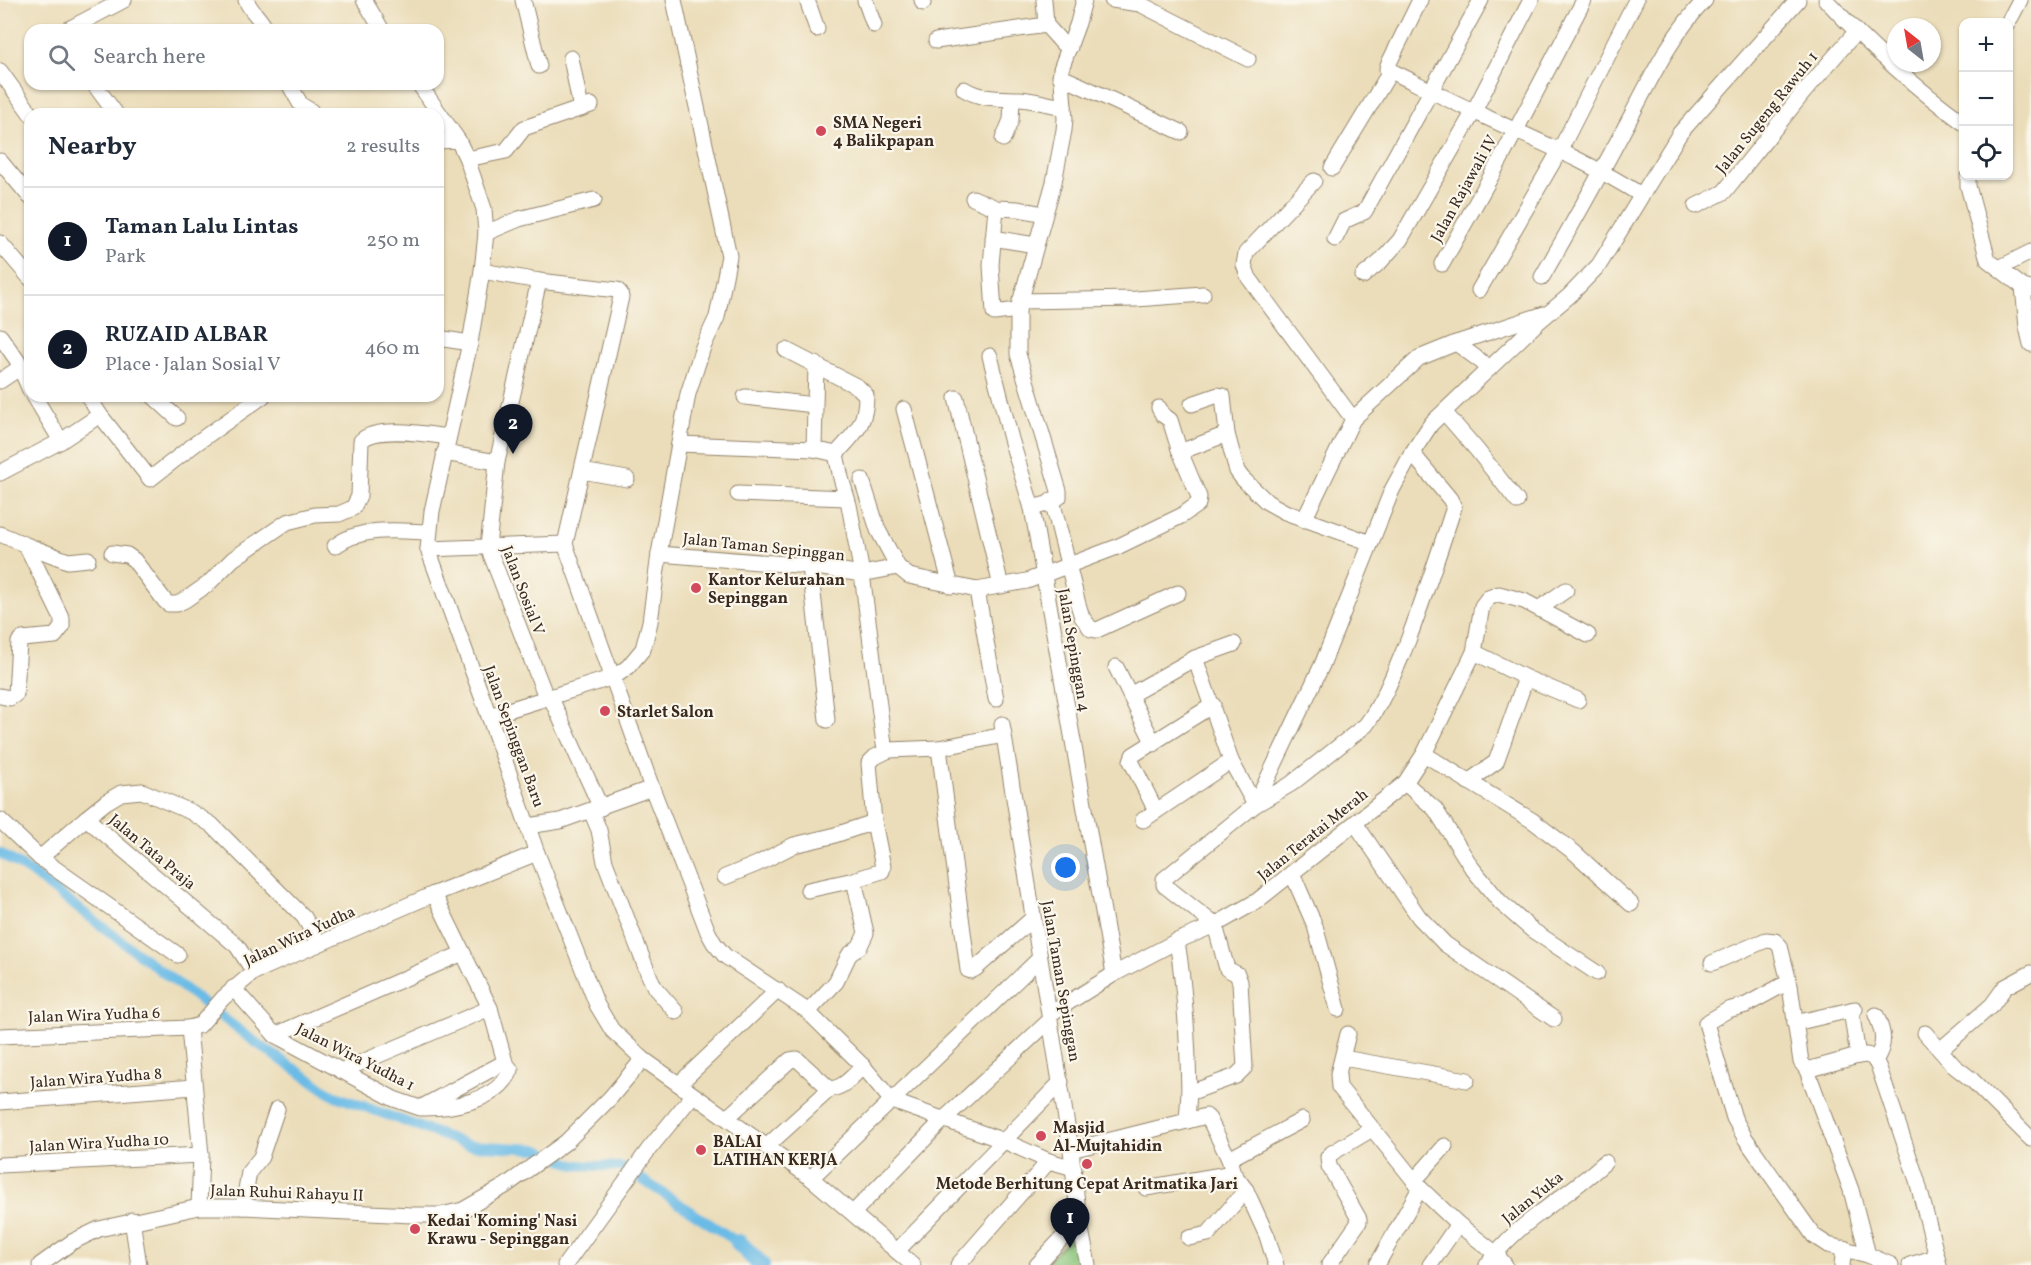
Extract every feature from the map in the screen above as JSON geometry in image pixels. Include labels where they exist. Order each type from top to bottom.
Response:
[{"type":"street","points":[[78,24],[124,0]]},
{"type":"street","points":[[246,0],[252,13],[263,24]]},
{"type":"street","points":[[364,0],[378,24]]},
{"type":"street","points":[[523,0],[539,66]]},
{"type":"street","points":[[489,716],[614,677],[628,667],[643,649],[650,622],[659,554],[688,394],[703,347],[717,318],[729,256],[674,0]]},
{"type":"street","points":[[807,0],[818,28]]},
{"type":"street","points":[[865,0],[874,25]]},
{"type":"street","points":[[1044,0],[1047,26],[1066,45]]},
{"type":"street","points":[[1032,508],[1047,504],[1059,496],[1059,491],[1018,354],[1019,306],[1054,182],[1064,129],[1060,76],[1066,45],[1084,0]]},
{"type":"street","points":[[1112,0],[1140,4],[1248,59]]},
{"type":"street","points":[[1332,168],[1387,77],[1387,69],[1396,46],[1420,0]]},
{"type":"street","points":[[1335,239],[1344,221],[1366,209],[1480,0]]},
{"type":"street","points":[[1363,276],[1380,262],[1400,240],[1473,111],[1531,0]]},
{"type":"street","name":"Jalan Rajawali IV","points":[[1442,264],[1584,0]]},
{"type":"street","points":[[1479,290],[1560,150],[1636,0]]},
{"type":"street","points":[[1255,805],[1322,665],[1392,490],[1431,424],[1599,265],[1680,133],[1798,0]]},
{"type":"street","points":[[1826,0],[1856,32],[1933,101],[1959,119]]},
{"type":"street","points":[[2011,18],[2020,0]]},
{"type":"street","points":[[1542,277],[1659,61],[1696,3]]},
{"type":"street","points":[[936,41],[1047,26]]},
{"type":"street","name":"Jalan Sugeng Rawuh 1","points":[[1696,206],[1724,192],[1803,93],[1856,32]]},
{"type":"street","points":[[467,159],[507,151],[524,128],[586,107],[571,58]]},
{"type":"street","points":[[1387,69],[1560,150],[1641,195]]},
{"type":"street","points":[[0,71],[27,108]]},
{"type":"street","points":[[1060,76],[1181,132]]},
{"type":"street","points":[[964,89],[985,98],[1016,99],[1064,107]]},
{"type":"street","points":[[98,90],[112,108]]},
{"type":"street","points":[[293,90],[306,108]]},
{"type":"street","name":"Jalan Sepinggan Baru","points":[[423,90],[436,108]]},
{"type":"street","points":[[1003,139],[1016,99]]},
{"type":"street","name":"Jalan Sepinggan Baru","points":[[444,120],[458,140],[467,159],[484,209],[486,233],[470,343],[447,437],[429,532],[428,549],[537,853],[597,1005],[612,1030],[642,1059],[728,1117],[811,1178],[913,1265]]},
{"type":"street","points":[[444,141],[458,140]]},
{"type":"street","points":[[0,161],[24,190]]},
{"type":"street","points":[[1968,180],[1988,260],[2027,288],[2027,327],[2031,344]]},
{"type":"street","points":[[1314,181],[1246,253],[1244,265],[1249,279],[1353,419]]},
{"type":"street","points":[[973,198],[996,208],[1044,214]]},
{"type":"street","points":[[486,233],[519,219],[594,200]]},
{"type":"street","points":[[996,208],[991,265],[994,313],[1019,306],[1203,294]]},
{"type":"street","points":[[993,238],[1035,245]]},
{"type":"street","points":[[0,243],[24,271]]},
{"type":"street","points":[[1999,268],[2031,252]]},
{"type":"street","points":[[482,271],[539,282],[617,290],[620,293],[621,297],[565,544],[652,788],[714,943],[725,956],[808,1012],[863,1066],[892,1101],[1004,1141],[1049,1161],[1074,1168]]},
{"type":"street","name":"Jalan Sosial V","points":[[539,282],[497,462],[488,547],[596,809],[605,862],[648,973],[655,988],[676,1012]]},
{"type":"street","points":[[1304,520],[1353,419],[1419,358],[1456,343],[1549,313]]},
{"type":"street","points":[[0,336],[24,375]]},
{"type":"street","points":[[444,339],[470,343]]},
{"type":"street","points":[[1456,343],[1490,368]]},
{"type":"street","points":[[786,350],[858,387],[866,395],[866,411],[860,427],[836,454]]},
{"type":"street","name":"Jalan Sepinggan 4","points":[[990,356],[1011,439],[1032,508],[1114,974]]},
{"type":"street","points":[[814,449],[816,364]]},
{"type":"street","points":[[0,381],[21,367]]},
{"type":"street","points":[[1192,404],[1218,395],[1223,396],[1227,434],[1237,471],[1267,502],[1304,520],[1371,543]]},
{"type":"street","points":[[745,397],[814,405]]},
{"type":"street","points":[[956,398],[1001,586]]},
{"type":"street","points":[[38,402],[61,441]]},
{"type":"street","points":[[92,402],[150,480],[195,444],[254,402]]},
{"type":"street","points":[[160,402],[177,418]]},
{"type":"street","points":[[862,480],[878,530],[896,567],[909,576],[951,586],[977,590],[1001,586],[1070,566],[1118,547],[1181,516],[1198,504],[1199,496],[1179,449],[1170,420],[1159,408]]},
{"type":"street","points":[[904,409],[951,586]]},
{"type":"street","points":[[1445,413],[1517,501]]},
{"type":"street","points":[[0,473],[61,441],[100,415]]},
{"type":"street","points":[[112,553],[127,555],[134,560],[165,601],[168,604],[177,604],[208,584],[233,559],[287,522],[315,515],[339,514],[353,508],[358,496],[361,441],[366,436],[373,433],[399,431],[447,437]]},
{"type":"street","points":[[1179,449],[1185,450],[1227,434]]},
{"type":"street","points":[[679,444],[814,449],[836,454]]},
{"type":"street","points":[[444,453],[497,462]]},
{"type":"street","points":[[1189,1092],[1236,1076],[1245,1067],[1240,982],[1237,974],[1227,969],[1215,925],[1164,885],[1164,879],[1255,805],[1290,784],[1366,725],[1375,712],[1396,669],[1428,590],[1454,507],[1412,453]]},
{"type":"street","points":[[836,454],[868,573],[896,567]]},
{"type":"street","points":[[582,471],[627,479]]},
{"type":"street","points":[[738,494],[847,498]]},
{"type":"street","points":[[1052,500],[1082,617],[1091,629],[1096,630],[1178,593]]},
{"type":"street","points":[[334,546],[353,535],[367,532],[429,532]]},
{"type":"street","points":[[0,534],[68,561],[88,559]]},
{"type":"street","points":[[428,549],[565,544]]},
{"type":"street","points":[[0,696],[10,698],[16,694],[19,642],[22,639],[55,636],[62,627],[62,619],[26,545]]},
{"type":"street","name":"Jalan Taman Sepinggan","points":[[659,554],[868,573],[884,744],[889,750],[939,748],[1003,730],[1074,1168],[1079,1220],[1088,1265]]},
{"type":"street","points":[[810,566],[827,720]]},
{"type":"street","points":[[977,590],[996,699]]},
{"type":"street","points":[[1566,590],[1539,608],[1588,635]]},
{"type":"street","name":"Jalan Teratai Merah","points":[[852,1213],[944,1119],[1050,1018],[1114,974],[1177,941],[1215,925],[1257,901],[1405,783],[1424,754],[1474,652],[1482,606],[1488,598],[1499,594],[1539,608]]},
{"type":"street","points":[[1130,695],[1195,658],[1234,644]]},
{"type":"street","points":[[1474,652],[1526,678],[1578,700]]},
{"type":"street","points":[[1195,658],[1231,761],[1255,805]]},
{"type":"street","points":[[1116,667],[1154,744]]},
{"type":"street","points":[[1468,782],[1496,762],[1526,678]]},
{"type":"street","points":[[1213,705],[1154,744],[1133,755],[1131,761],[1150,816],[1231,761]]},
{"type":"street","points":[[939,748],[968,970],[973,970],[1032,919]]},
{"type":"street","points":[[808,890],[882,872],[874,822],[869,763],[889,750]]},
{"type":"street","points":[[1424,754],[1542,828],[1575,853],[1631,904]]},
{"type":"street","points":[[1405,783],[1435,809],[1472,868],[1500,902],[1532,930],[1596,973]]},
{"type":"street","points":[[528,826],[560,821],[652,788]]},
{"type":"street","points":[[86,818],[121,793],[142,791],[191,812],[212,825],[304,917],[319,943]]},
{"type":"street","name":"Jalan Tata Praja","points":[[40,858],[86,818],[237,946],[254,972]]},
{"type":"street","points":[[0,820],[40,858],[178,955]]},
{"type":"street","points":[[725,877],[794,845],[832,836],[874,822]]},
{"type":"street","points":[[1356,823],[1412,908],[1445,944],[1554,1018]]},
{"type":"street","name":"Jalan Wira Yudha","points":[[195,1027],[254,972],[434,894],[537,853]]},
{"type":"street","points":[[1292,873],[1315,926],[1338,1009]]},
{"type":"street","points":[[808,1012],[836,982],[849,955],[860,946],[866,933],[854,880]]},
{"type":"street","name":"Jalan Wira Yudha 1","points":[[228,994],[275,1035],[394,1099],[420,1108],[505,1062],[490,1008],[434,894]]},
{"type":"street","points":[[1712,963],[1766,940],[1775,941],[1780,946],[1790,986],[1802,1065],[1807,1070],[1851,1190],[1868,1256]]},
{"type":"street","points":[[1177,941],[1184,980],[1186,1014],[1189,1092],[1187,1121]]},
{"type":"street","points":[[275,1035],[463,953]]},
{"type":"street","points":[[811,1178],[1040,959]]},
{"type":"street","points":[[1940,1050],[1992,1005],[2005,987],[2031,973]]},
{"type":"street","points":[[1790,986],[1781,986],[1746,1005],[1728,1010],[1706,1023],[1731,1108],[1745,1138],[1814,1236],[1828,1245],[1844,1248],[1891,1265]]},
{"type":"street","points":[[679,1084],[778,990]]},
{"type":"street","points":[[341,1071],[490,1008]]},
{"type":"street","points":[[1795,1023],[1853,1010],[1858,1056]]},
{"type":"street","points":[[1875,1061],[1884,1043],[1876,1015]]},
{"type":"street","points":[[195,1027],[194,1087],[201,1155],[199,1207]]},
{"type":"street","name":"Jalan Wira Yudha 6","points":[[0,1035],[195,1027]]},
{"type":"street","points":[[1925,1033],[1954,1066],[1972,1080],[2031,1139]]},
{"type":"street","points":[[1348,1034],[1338,1074],[1339,1087],[1417,1185],[1496,1261]]},
{"type":"street","points":[[1807,1070],[1858,1056],[1867,1055],[1874,1058],[1917,1180],[1938,1261],[1910,1265]]},
{"type":"street","points":[[1343,1058],[1467,1080]]},
{"type":"street","name":"Jalan Ruhui Rahayu II","points":[[40,1265],[61,1249],[99,1228],[199,1207],[412,1215],[452,1213],[474,1206],[566,1143],[610,1098],[642,1059]]},
{"type":"street","points":[[728,1117],[790,1060],[797,1059],[830,1089]]},
{"type":"street","points":[[766,1147],[830,1089],[836,1089],[850,1080],[863,1066]]},
{"type":"street","points":[[897,1251],[1060,1082]]},
{"type":"street","name":"Jalan Wira Yudha 8","points":[[0,1102],[194,1087]]},
{"type":"street","points":[[565,1265],[649,1149],[693,1095]]},
{"type":"street","points":[[243,1207],[249,1172],[261,1157],[277,1109]]},
{"type":"street","points":[[1071,1149],[1206,1116],[1246,1190],[1267,1236],[1276,1265]]},
{"type":"street","points":[[1146,1188],[1231,1166],[1302,1120]]},
{"type":"street","points":[[1329,1265],[1359,1219],[1329,1166],[1328,1158],[1332,1153],[1372,1129]]},
{"type":"street","points":[[1377,1265],[1417,1185],[1444,1146]]},
{"type":"street","name":"Jalan Wira Yudha 10","points":[[0,1165],[201,1155]]},
{"type":"street","points":[[957,1265],[1049,1161]]},
{"type":"street","name":"Jalan Yuka","points":[[1496,1261],[1536,1214],[1605,1162]]},
{"type":"street","points":[[1189,1238],[1208,1234],[1246,1190]]},
{"type":"street","points":[[132,1220],[139,1265]]},
{"type":"street","points":[[1037,1265],[1079,1220]]},
{"type":"street","points":[[1430,1265],[1458,1224]]},
{"type":"street","points":[[1842,1265],[1844,1248]]},
{"type":"green space","points":[[1076,1231],[1083,1265],[1044,1265]]},
{"type":"waterway","points":[[0,853],[30,872],[255,1042],[333,1095],[468,1145],[537,1149],[574,1165],[623,1167],[739,1243]]},
{"type":"waterway","points":[[739,1243],[761,1265]]},
{"type":"place","name":"SMA Negeri 4 Balikpapan","points":[[821,131]]},
{"type":"place","name":"RUZAID ALBAR","points":[[513,454]]},
{"type":"place","name":"Kantor Kelurahan Sepinggan","points":[[696,588]]},
{"type":"place","name":"Starlet Salon","points":[[605,711]]},
{"type":"place","name":"Masjid Al-Mujtahidin","points":[[1041,1136]]},
{"type":"place","name":"BALAI LATIHAN KERJA","points":[[701,1150]]},
{"type":"place","name":"Metode Berhitung Cepat Aritmatika Jari","points":[[1087,1164]]},
{"type":"place","name":"Kedai 'Koming' Nasi Krawu - Sepinggan","points":[[415,1229]]},
{"type":"place","name":"Taman Lalu Lintas","points":[[1070,1248]]}]
